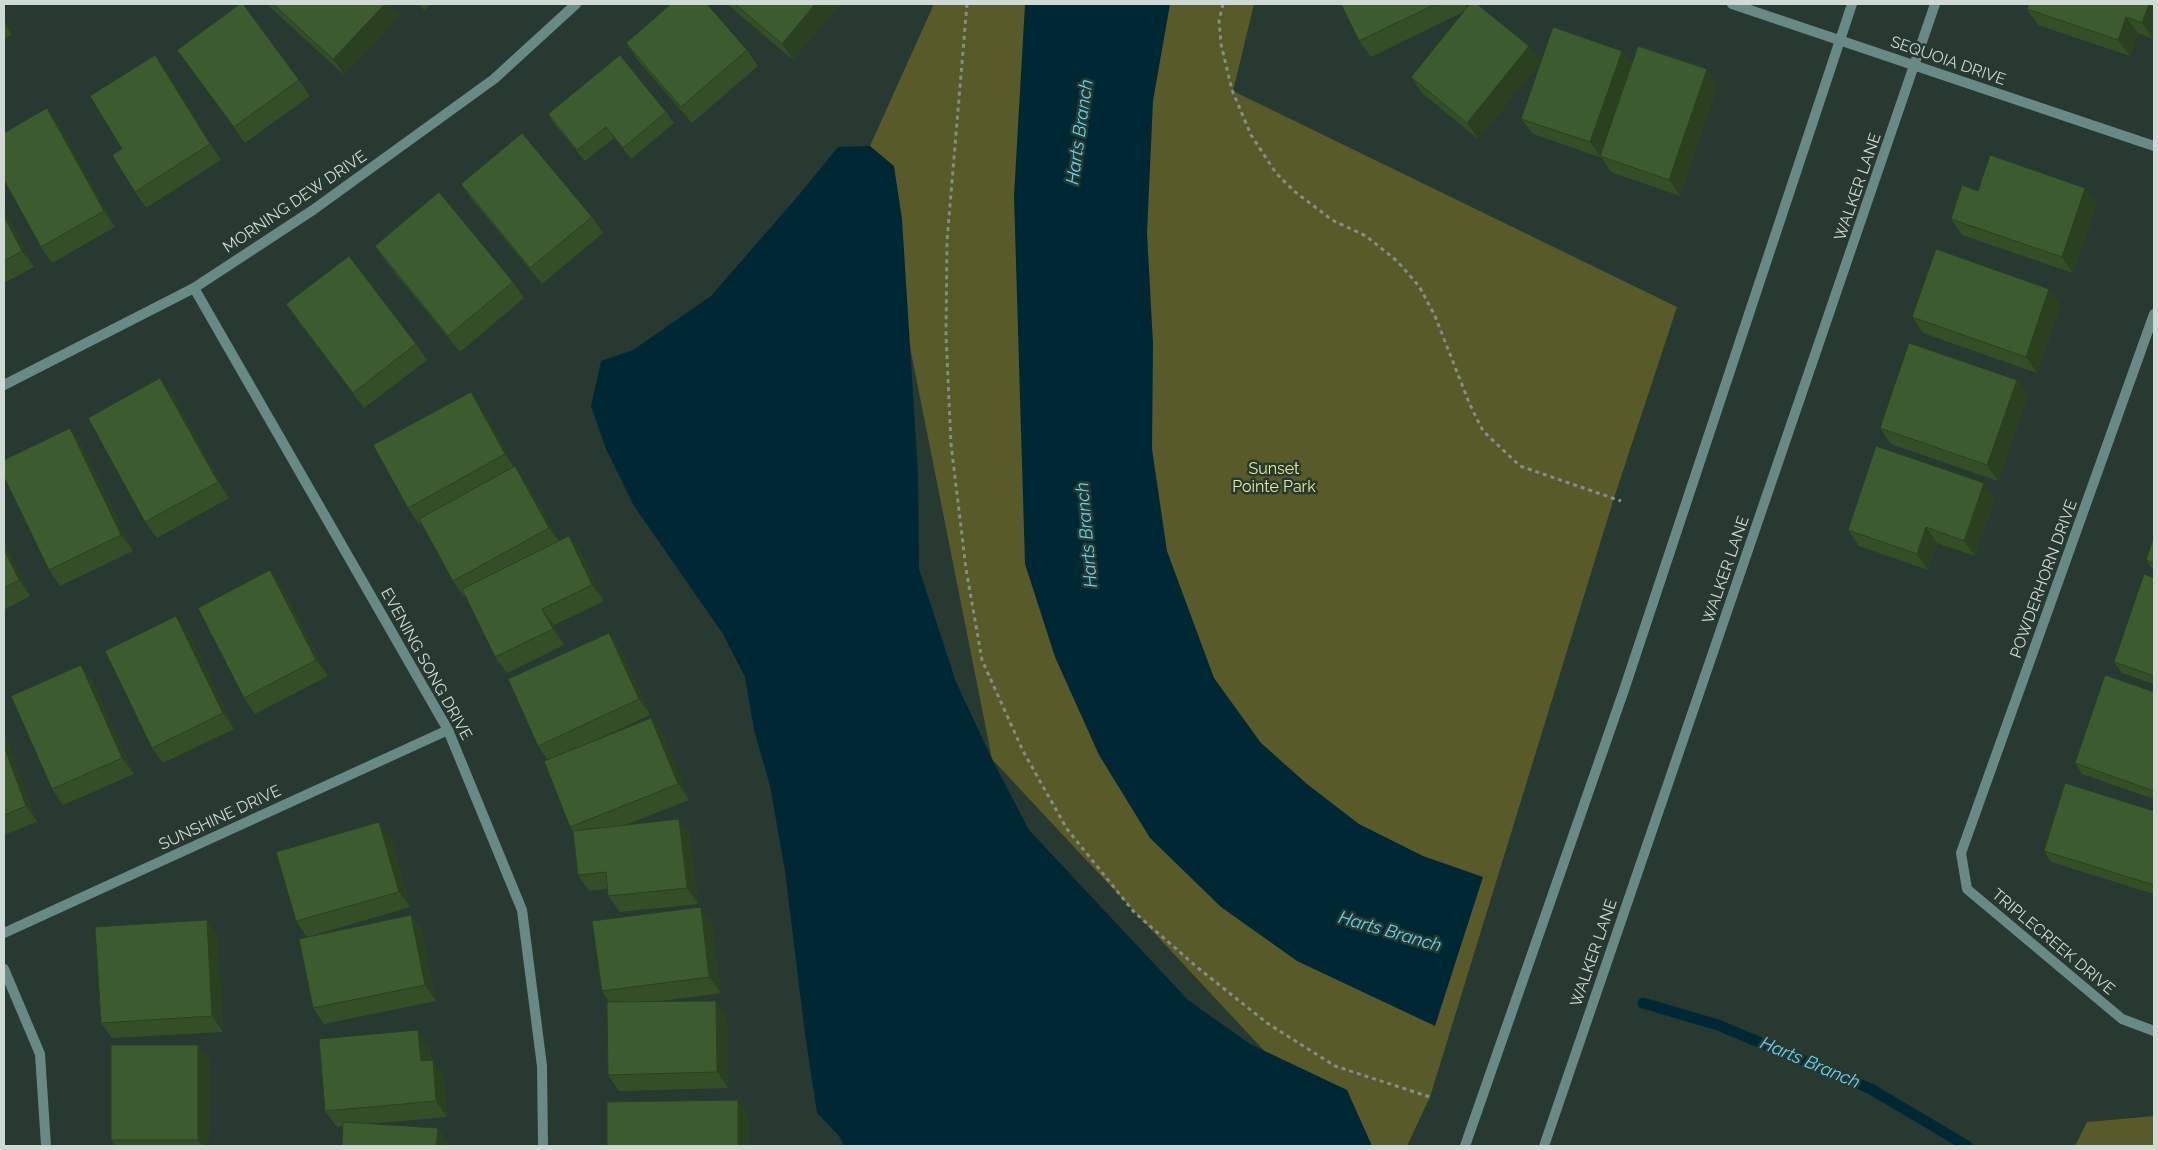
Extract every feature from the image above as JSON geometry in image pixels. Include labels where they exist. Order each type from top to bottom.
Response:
[{"type":"street","name":"MORNING DEW DRIVE","points":[[4,385],[194,288],[313,210],[494,79],[576,4]]},
{"type":"street","name":"SEQUOIA DRIVE","points":[[1732,4],[2154,146]]},
{"type":"street","points":[[1465,1146],[1624,690],[1852,4]]},
{"type":"street","name":"WALKER LANE","points":[[1544,1146],[1935,4]]},
{"type":"street","name":"EVENING SONG DRIVE","points":[[194,288],[448,730],[522,910],[542,1066],[543,1146]]},
{"type":"street","name":"POWDERHORN DRIVE","points":[[1961,854],[2154,314]]},
{"type":"street","name":"SUNSHINE DRIVE","points":[[4,933],[448,730]]},
{"type":"street","name":"TRIPLECREEK DRIVE","points":[[1961,854],[1967,889],[2122,1019],[2154,1031]]},
{"type":"street","points":[[4,969],[40,1054],[46,1146]]},
{"type":"path","points":[[967,4],[947,241],[946,334],[951,444],[966,569],[982,660],[1023,751],[1067,829],[1134,912],[1198,968],[1268,1024],[1335,1066],[1430,1097]]},
{"type":"path","points":[[1223,4],[1219,21],[1221,44],[1232,90],[1251,135],[1276,173],[1294,190],[1332,220],[1366,236],[1397,262],[1419,286],[1435,316],[1470,405],[1483,432],[1520,466],[1621,501]]},
{"type":"green space","name":"Sunset Pointe Park","points":[[934,4],[1254,4],[1233,91],[1677,307],[1614,498],[1430,1097],[1407,1146],[1353,1146],[992,759],[870,146]]},
{"type":"green space","points":[[2154,1116],[2154,1146],[2075,1146],[2087,1122]]},
{"type":"water","points":[[1025,4],[1170,4],[1153,101],[1147,233],[1153,343],[1152,449],[1167,551],[1214,678],[1261,743],[1307,784],[1359,824],[1423,856],[1483,877],[1435,1026],[1297,961],[1221,907],[1150,838],[1099,755],[1055,657],[1025,564],[1014,196]]},
{"type":"water","points":[[870,146],[894,166],[902,219],[918,473],[919,569],[956,682],[992,759],[1029,830],[1188,1000],[1250,1044],[1347,1090],[1372,1146],[844,1146],[839,1136],[817,1113],[805,1034],[785,871],[770,786],[754,730],[745,677],[723,634],[634,506],[606,449],[591,406],[601,361],[633,350],[711,296],[838,147]]},
{"type":"building","points":[[240,4],[243,4],[299,80],[234,127],[177,50]]},
{"type":"building","points":[[273,4],[385,4],[333,59]]},
{"type":"building","points":[[671,4],[707,4],[747,50],[681,107],[626,43]]},
{"type":"building","points":[[735,4],[815,4],[782,44]]},
{"type":"building","points":[[1341,4],[1436,4],[1359,41]]},
{"type":"building","points":[[1470,4],[1477,4],[1529,46],[1467,123],[1411,77]]},
{"type":"building","points":[[2029,4],[2149,4],[2142,23],[2126,17],[2118,40],[2027,9]]},
{"type":"building","points":[[1553,27],[1622,51],[1590,142],[1521,119]]},
{"type":"building","points":[[1638,46],[1707,69],[1669,180],[1600,156]]},
{"type":"building","points":[[155,55],[210,144],[135,192],[112,155],[122,149],[90,96]]},
{"type":"building","points":[[620,55],[666,112],[623,148],[606,127],[577,150],[548,114]]},
{"type":"building","points":[[47,108],[104,211],[41,247],[4,180],[4,133]]},
{"type":"building","points":[[522,133],[592,217],[530,268],[461,184]]},
{"type":"building","points":[[1990,155],[2085,188],[2062,257],[1951,219],[1962,185],[1978,191]]},
{"type":"building","points":[[439,192],[513,282],[448,336],[375,246]]},
{"type":"building","points":[[4,216],[22,251],[4,261]]},
{"type":"building","points":[[1936,249],[2049,289],[2026,357],[1912,317]]},
{"type":"building","points":[[349,256],[416,344],[353,393],[286,304]]},
{"type":"building","points":[[1909,343],[2017,380],[1987,465],[1880,428]]},
{"type":"building","points":[[160,378],[218,482],[145,522],[88,418]]},
{"type":"building","points":[[471,392],[505,454],[408,508],[373,445]]},
{"type":"building","points":[[70,428],[121,535],[49,570],[4,477],[4,460]]},
{"type":"building","points":[[1876,446],[1984,483],[1964,541],[1926,527],[1917,554],[1848,530]]},
{"type":"building","points":[[515,466],[549,528],[453,581],[419,519]]},
{"type":"building","points":[[569,536],[592,585],[542,609],[553,629],[495,657],[462,589]]},
{"type":"building","points":[[2154,537],[2154,563],[2146,560]]},
{"type":"building","points":[[4,549],[19,580],[4,588]]},
{"type":"building","points":[[270,570],[316,660],[244,698],[198,608]]},
{"type":"building","points":[[2144,574],[2154,578],[2154,676],[2114,662]]},
{"type":"building","points":[[176,616],[223,713],[152,748],[105,651]]},
{"type":"building","points":[[609,633],[639,699],[538,746],[508,679]]},
{"type":"building","points":[[81,665],[122,758],[52,789],[11,696]]},
{"type":"building","points":[[2105,675],[2154,692],[2154,791],[2075,763]]},
{"type":"building","points":[[651,718],[678,784],[570,827],[544,761]]},
{"type":"building","points":[[4,746],[26,806],[4,815]]},
{"type":"building","points":[[2065,783],[2154,811],[2154,885],[2044,851]]},
{"type":"building","points":[[679,819],[687,888],[608,896],[606,872],[578,875],[573,831]]},
{"type":"building","points":[[379,822],[399,892],[296,921],[276,852]]},
{"type":"building","points":[[701,907],[709,977],[602,991],[592,921]]},
{"type":"building","points":[[411,915],[425,985],[313,1008],[299,939]]},
{"type":"building","points":[[207,920],[212,1016],[101,1023],[95,927]]},
{"type":"building","points":[[716,1001],[717,1072],[608,1075],[607,1002]]},
{"type":"building","points":[[418,1030],[421,1061],[433,1060],[436,1101],[325,1111],[319,1039]]},
{"type":"building","points":[[111,1045],[198,1045],[198,1140],[111,1140]]},
{"type":"building","points":[[738,1100],[738,1146],[607,1146],[607,1102]]},
{"type":"building","points":[[343,1122],[438,1128],[436,1146],[342,1146]]},
{"type":"waterway","name":"Harts Branch","points":[[1643,1003],[1718,1025],[1871,1089],[1967,1146]]}]
